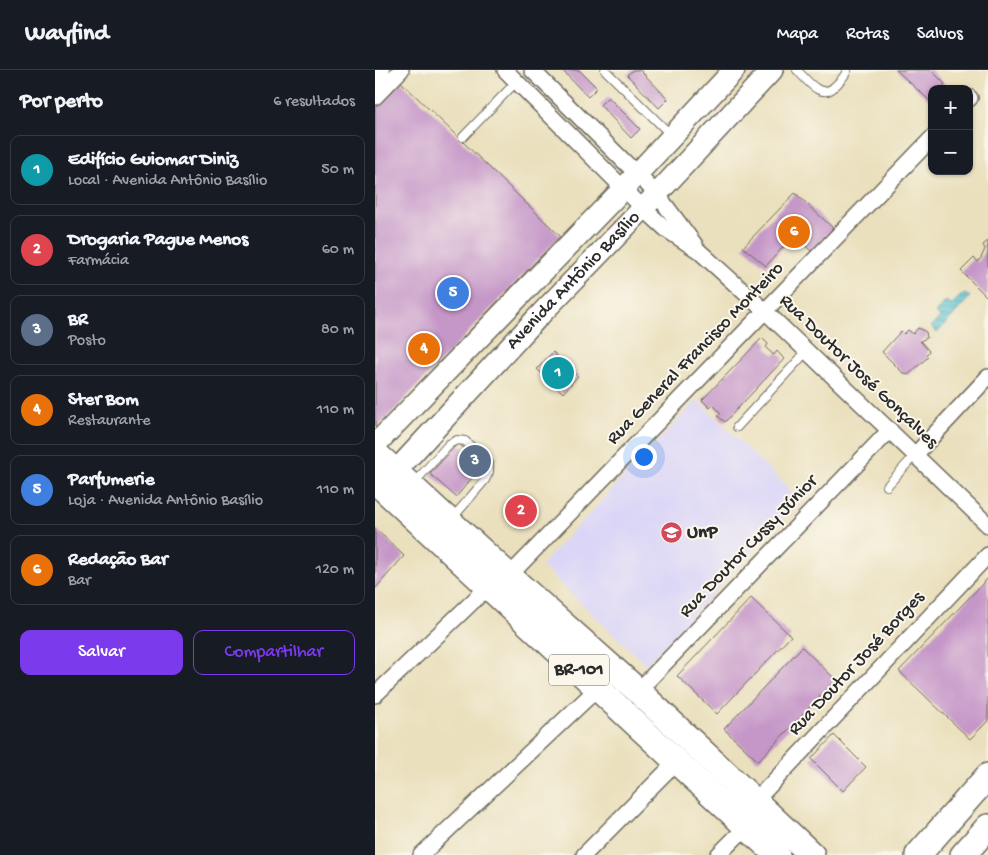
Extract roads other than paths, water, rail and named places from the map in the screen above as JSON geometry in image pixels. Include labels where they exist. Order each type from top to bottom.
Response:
[{"type":"highway","name":"BR-101","points":[[375,453],[388,483],[499,581],[638,691],[813,855]]},
{"type":"highway","name":"BR-101","points":[[388,483],[450,521],[499,581],[598,688],[777,855]]},
{"type":"highway","points":[[918,855],[988,776]]},
{"type":"highway","points":[[965,852],[988,827]]},
{"type":"main road","name":"Avenida Antônio Basílio","points":[[375,445],[553,263],[734,70]]},
{"type":"main road","name":"Avenida Antônio Basílio","points":[[388,483],[536,319],[650,201],[772,70]]},
{"type":"main road","points":[[536,319],[553,263]]},
{"type":"street","points":[[375,78],[382,70]]},
{"type":"street","points":[[375,97],[401,70]]},
{"type":"street","name":"Rua Doutor José Gonçalves","points":[[505,70],[631,181]]},
{"type":"street","name":"Rua Doutor José Gonçalves","points":[[532,70],[650,201],[677,219],[699,251],[766,312],[988,525]]},
{"type":"street","name":"Rua General Francisco Monteiro","points":[[375,695],[499,581],[766,312],[928,142]]},
{"type":"street","points":[[915,455],[988,377]]},
{"type":"street","name":"Rua Doutor Cussy Júnior","points":[[638,691],[890,430]]},
{"type":"street","name":"Rua Doutor José Borges","points":[[756,800],[875,682],[988,555]]},
{"type":"street","points":[[421,855],[598,688]]},
{"type":"street","points":[[584,855],[677,761]]},
{"type":"street","points":[[718,855],[747,826]]},
{"type":"lane","points":[[605,70],[673,136]]},
{"type":"lane","points":[[797,70],[816,89],[826,92],[832,90],[844,77],[847,70]]},
{"type":"lane","points":[[463,137],[517,81]]},
{"type":"lane","points":[[737,427],[807,351]]},
{"type":"lane","points":[[388,483],[449,444],[457,440],[465,440],[489,463],[489,472],[485,480],[450,521]]},
{"type":"lane","points":[[887,486],[915,455]]},
{"type":"lane","points":[[965,852],[988,834]]},
{"type":"water","points":[[964,293],[970,297],[937,333],[931,327],[940,317],[935,313],[946,301],[951,305]]},
{"type":"place","name":"Redação Bar","points":[[794,232]]},
{"type":"place","name":"Parfumerie","points":[[453,293]]},
{"type":"place","name":"Ster Bom","points":[[424,349]]},
{"type":"place","name":"Edifício Guiomar Diniz","points":[[558,373]]},
{"type":"place","name":"BR","points":[[475,461]]},
{"type":"place","name":"Drogaria Pague Menos","points":[[521,511]]},
{"type":"place","name":"UnP","points":[[671,533]]}]
